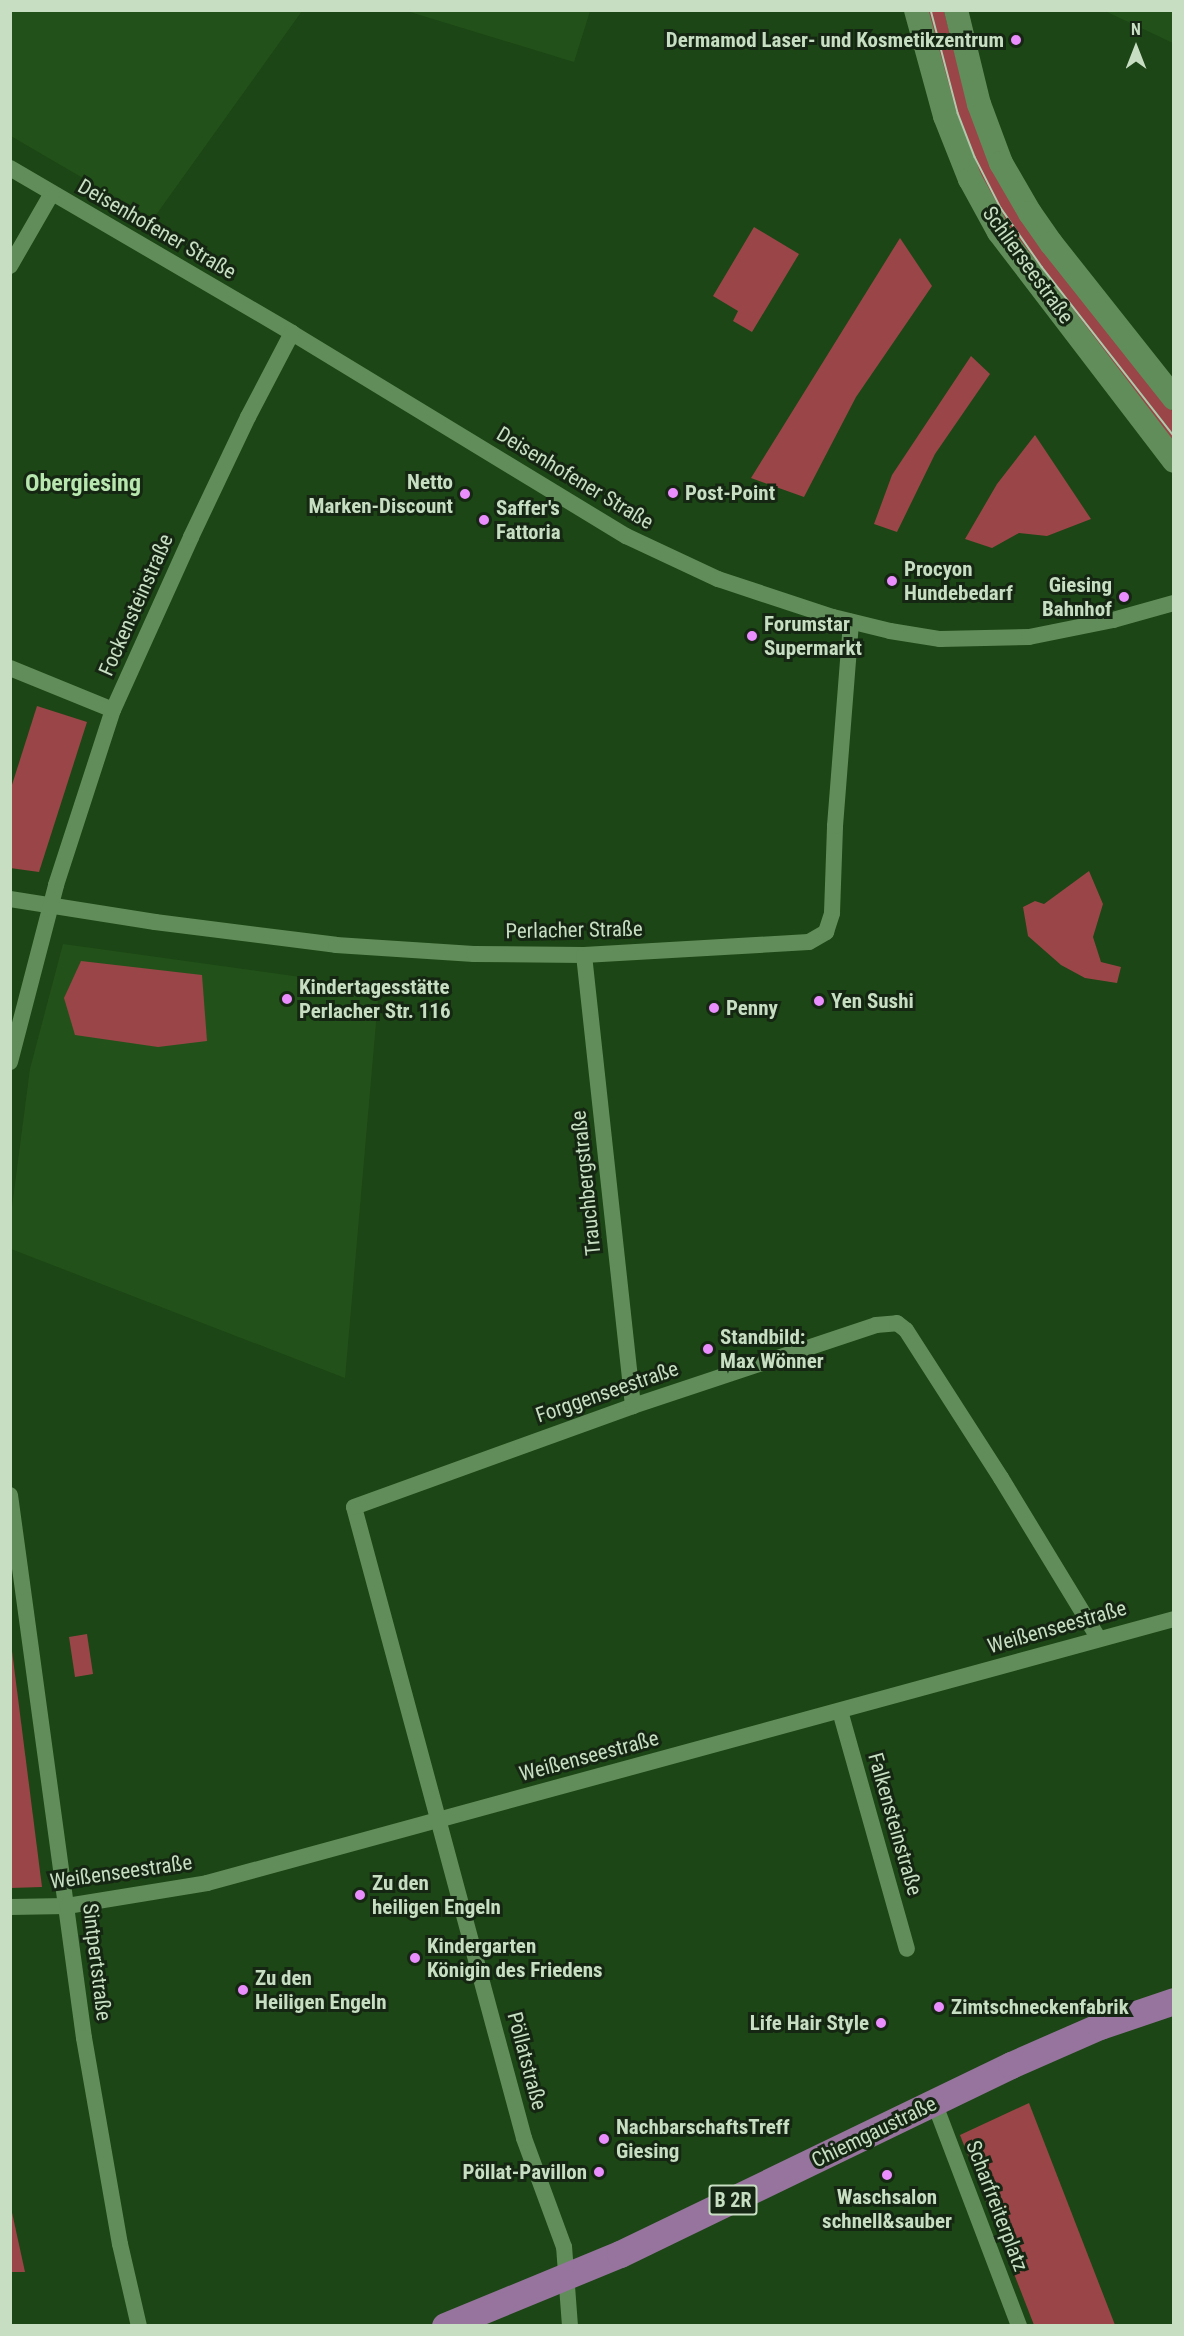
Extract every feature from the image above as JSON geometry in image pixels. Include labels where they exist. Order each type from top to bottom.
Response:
[{"type":"main road","name":"Schlierseestraße","points":[[916,10],[945,116],[970,179],[999,232],[1173,461]]},
{"type":"main road","name":"Schlierseestraße","points":[[956,10],[979,104],[1001,163],[1030,213],[1051,243],[1173,398]]},
{"type":"main road","name":"Chiemgaustraße","points":[[445,2325],[620,2254],[1080,2034],[1173,2001]]},
{"type":"street","name":"Deisenhofener Straße","points":[[10,168],[292,333],[619,532],[666,557],[718,579],[852,622],[940,639],[1029,637],[1088,626],[1173,603]]},
{"type":"street","points":[[10,266],[52,193]]},
{"type":"street","name":"Fockensteinstraße","points":[[50,907],[113,710],[212,493],[292,333]]},
{"type":"street","name":"Perlacher Straße","points":[[10,899],[50,907],[346,946],[474,954],[584,955],[802,943],[815,940],[826,932],[832,913],[835,826],[852,622]]},
{"type":"street","points":[[10,668],[113,710]]},
{"type":"street","points":[[10,1062],[50,907]]},
{"type":"street","name":"Trauchbergstraße","points":[[584,955],[633,1406]]},
{"type":"street","name":"Forggenseestraße","points":[[438,1820],[354,1507],[633,1406],[876,1325],[897,1323],[906,1330],[1001,1478],[1099,1640]]},
{"type":"street","name":"Sintpertstraße","points":[[10,1496],[84,2038],[106,2171],[139,2325]]},
{"type":"street","name":"Weißenseestraße","points":[[10,1907],[67,1906],[207,1883],[1173,1618]]},
{"type":"street","name":"Falkensteinstraße","points":[[840,1711],[907,1949]]},
{"type":"street","name":"Pöllatstraße","points":[[438,1820],[524,2138],[562,2240],[570,2325]]},
{"type":"street","name":"Scharfreiterplatz","points":[[934,2102],[1019,2325]]},
{"type":"shaded area","points":[[11,10],[302,11],[153,219],[11,136]]},
{"type":"shaded area","points":[[407,11],[590,11],[574,62]]},
{"type":"shaded area","points":[[925,11],[944,11],[967,101],[1120,343],[1173,412],[1173,442],[1024,252],[972,165]]},
{"type":"shaded area","points":[[1105,11],[1173,11],[1173,43]]},
{"type":"shaded area","points":[[754,227],[799,254],[752,332],[733,321],[738,311],[713,296]]},
{"type":"shaded area","points":[[900,238],[932,286],[856,397],[804,497],[751,478]]},
{"type":"shaded area","points":[[971,356],[990,374],[935,454],[897,532],[874,524],[892,475]]},
{"type":"shaded area","points":[[1035,435],[1091,519],[1047,536],[1019,533],[992,548],[965,539],[997,484]]},
{"type":"shaded area","points":[[37,706],[87,722],[39,872],[10,868],[11,788]]},
{"type":"shaded area","points":[[1089,871],[1103,904],[1093,937],[1101,962],[1121,967],[1117,983],[1085,978],[1061,965],[1028,936],[1023,907],[1035,901],[1044,904]]},
{"type":"shaded area","points":[[63,944],[379,988],[345,1378],[11,1249],[11,1215],[30,1069]]},
{"type":"shaded area","points":[[81,961],[202,975],[207,1041],[158,1047],[75,1035],[64,998]]},
{"type":"shaded area","points":[[87,1634],[93,1674],[75,1677],[69,1637]]},
{"type":"shaded area","points":[[11,1643],[42,1887],[11,1888]]},
{"type":"shaded area","points":[[1029,2103],[1115,2325],[1034,2325],[960,2135]]},
{"type":"shaded area","points":[[11,2208],[25,2272],[11,2272]]},
{"type":"tram line","points":[[931,10],[958,113],[975,157],[1001,208],[1042,267],[1174,436]]},
{"type":"place","name":"Dermamod Laser- und Kosmetikzentrum","points":[[1016,40]]},
{"type":"place","name":"Post-Point","points":[[673,493]]},
{"type":"place","name":"Netto Marken-Discount","points":[[465,494]]},
{"type":"place","name":"Saffer's Fattoria","points":[[484,520]]},
{"type":"place","name":"Procyon Hundebedarf","points":[[892,581]]},
{"type":"place","name":"Giesing Bahnhof","points":[[1124,597]]},
{"type":"place","name":"Forumstar Supermarkt","points":[[752,636]]},
{"type":"place","name":"Kindertagesstätte Perlacher Str. 116","points":[[287,999]]},
{"type":"place","name":"Yen Sushi","points":[[819,1001]]},
{"type":"place","name":"Penny","points":[[714,1008]]},
{"type":"place","name":"Standbild: Max Wönner","points":[[708,1349]]},
{"type":"place","name":"Zu den heiligen Engeln","points":[[360,1895]]},
{"type":"place","name":"Kindergarten Königin des Friedens","points":[[415,1958]]},
{"type":"place","name":"Zu den Heiligen Engeln","points":[[243,1990]]},
{"type":"place","name":"Zimtschneckenfabrik","points":[[939,2007]]},
{"type":"place","name":"Life Hair Style","points":[[881,2023]]},
{"type":"place","name":"NachbarschaftsTreff Giesing","points":[[604,2139]]},
{"type":"place","name":"Pöllat-Pavillon","points":[[599,2172]]},
{"type":"place","name":"Waschsalon schnell&sauber","points":[[887,2175]]},
{"type":"district","name":"Obergiesing","points":[[83,484]]}]
